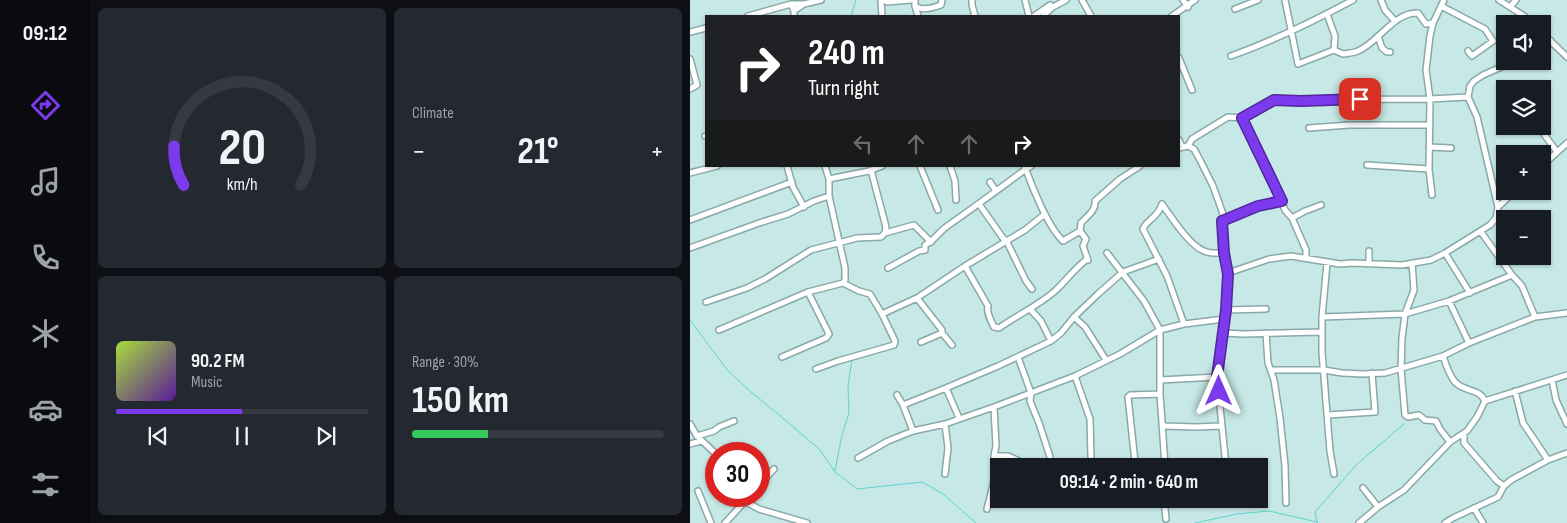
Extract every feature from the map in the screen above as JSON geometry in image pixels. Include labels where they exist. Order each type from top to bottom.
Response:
[{"type":"street","points":[[794,14],[798,7],[821,0]]},
{"type":"street","points":[[882,15],[883,0],[887,2],[911,0]]},
{"type":"street","points":[[915,3],[920,9],[932,8],[942,4],[942,0]]},
{"type":"street","points":[[972,0],[975,15]]},
{"type":"street","points":[[1025,0],[1029,15]]},
{"type":"street","points":[[1044,15],[1053,7],[1066,0]]},
{"type":"street","points":[[1082,0],[1090,15]]},
{"type":"street","points":[[1183,0],[1188,6]]},
{"type":"street","points":[[1174,15],[1195,0]]},
{"type":"street","points":[[1235,9],[1258,0]]},
{"type":"street","points":[[1285,0],[1298,64],[1334,50],[1343,54],[1358,51],[1395,21],[1416,12],[1426,24],[1433,23]]},
{"type":"street","points":[[1231,56],[1327,14],[1353,0]]},
{"type":"street","points":[[1381,0],[1385,10],[1395,21]]},
{"type":"street","points":[[1432,195],[1429,169],[1430,100],[1426,70],[1433,23],[1444,0]]},
{"type":"street","points":[[1510,7],[1516,0]]},
{"type":"street","points":[[1501,1],[1520,15]]},
{"type":"street","points":[[751,15],[788,3],[804,4]]},
{"type":"street","points":[[788,3],[794,14]]},
{"type":"street","points":[[1036,15],[1052,4],[1057,5]]},
{"type":"street","points":[[1441,6],[1485,28],[1493,41],[1472,56],[1468,51]]},
{"type":"street","points":[[1327,14],[1335,36],[1334,50]]},
{"type":"street","points":[[690,32],[705,28]]},
{"type":"street","points":[[1378,36],[1382,48],[1390,52]]},
{"type":"street","points":[[1551,41],[1567,57]]},
{"type":"street","points":[[690,59],[697,85],[690,89]]},
{"type":"street","points":[[1180,60],[1192,90]]},
{"type":"street","points":[[1228,274],[1262,262],[1291,256],[1340,264],[1412,264],[1431,260],[1481,232],[1494,222],[1498,207],[1477,117],[1468,97],[1470,86],[1474,81],[1496,69]]},
{"type":"street","points":[[1183,147],[1192,139],[1228,117],[1242,118],[1274,100],[1430,100],[1468,97]]},
{"type":"street","points":[[1242,118],[1285,210],[1292,218],[1306,250],[1306,258]]},
{"type":"street","points":[[1309,128],[1349,125],[1430,126]]},
{"type":"street","points":[[1545,135],[1557,152]]},
{"type":"street","points":[[1551,158],[1567,143]]},
{"type":"street","points":[[1183,147],[1194,149],[1213,186],[1223,214],[1224,253],[1228,274],[1226,310],[1217,377],[1225,458]]},
{"type":"street","points":[[1429,147],[1451,148]]},
{"type":"street","points":[[1367,165],[1429,169]]},
{"type":"street","points":[[690,173],[713,167]]},
{"type":"street","points":[[787,167],[792,182],[804,206]]},
{"type":"street","points":[[825,167],[829,179],[829,196],[845,268],[845,280],[843,283]]},
{"type":"street","points":[[920,167],[938,210]]},
{"type":"street","points":[[950,167],[956,200]]},
{"type":"street","points":[[888,268],[918,251],[925,250],[925,245],[931,242],[944,229],[1027,167],[1045,214],[1056,233],[1063,240],[1080,231]]},
{"type":"street","points":[[965,266],[988,306],[987,310],[994,327],[998,328],[1030,309],[1054,291],[1078,266],[1088,260],[1083,246],[1086,239],[1080,231],[1081,223],[1096,206],[1095,201],[1120,178],[1138,167]]},
{"type":"street","points":[[829,179],[869,169],[886,227],[885,234]]},
{"type":"street","points":[[690,220],[792,182]]},
{"type":"street","points":[[990,182],[996,191]]},
{"type":"street","points":[[690,248],[788,214],[829,196]]},
{"type":"street","points":[[1498,207],[1505,200]]},
{"type":"street","points":[[1222,221],[1258,206],[1282,201]]},
{"type":"street","points":[[979,204],[1006,240],[1026,281],[1032,289]]},
{"type":"street","points":[[1184,324],[1159,259],[1143,228],[1144,224],[1154,218],[1160,211],[1162,204],[1183,233],[1203,251],[1224,253]]},
{"type":"street","points":[[1292,218],[1321,205]]},
{"type":"street","points":[[882,314],[917,298],[1024,230],[1045,214]]},
{"type":"street","points":[[706,302],[747,288],[811,250],[839,242],[857,238],[880,237],[914,225],[931,242]]},
{"type":"street","points":[[1481,232],[1522,286],[1535,317]]},
{"type":"street","points":[[1369,251],[1369,263]]},
{"type":"street","points":[[1445,253],[1470,293]]},
{"type":"street","points":[[1107,254],[1144,300],[1160,330],[1160,394],[1165,458]]},
{"type":"street","points":[[903,405],[1018,357],[1051,340],[1061,333],[1074,318],[1123,272],[1159,259]]},
{"type":"street","points":[[1328,263],[1322,332],[1330,451],[1334,474]]},
{"type":"street","points":[[1412,264],[1414,290],[1405,314],[1401,369],[1405,415],[1408,417],[1419,415],[1424,420],[1436,421],[1450,442]]},
{"type":"street","points":[[1322,316],[1405,314],[1449,301],[1512,275]]},
{"type":"street","points":[[719,330],[808,292],[843,283],[870,294],[882,314],[894,345],[816,369]]},
{"type":"street","points":[[782,357],[826,338],[829,334],[808,292]]},
{"type":"street","points":[[917,298],[942,328],[942,333],[952,345]]},
{"type":"street","points":[[1449,301],[1469,343]]},
{"type":"street","points":[[1030,309],[1040,321],[1051,340]]},
{"type":"street","points":[[1226,310],[1266,309]]},
{"type":"street","points":[[1271,370],[1386,373],[1443,356],[1469,343],[1535,317],[1567,313]]},
{"type":"street","points":[[1074,318],[1085,327],[1106,360]]},
{"type":"street","points":[[858,458],[888,441],[913,431],[945,424],[1075,376],[1120,354],[1160,330],[1184,324],[1224,319]]},
{"type":"street","points":[[1223,333],[1322,332]]},
{"type":"street","points":[[920,342],[942,333]]},
{"type":"street","points":[[1266,333],[1268,363],[1274,380],[1280,418],[1286,503]]},
{"type":"street","points":[[1443,356],[1456,383],[1466,390],[1473,390],[1480,394],[1485,401]]},
{"type":"street","points":[[1018,357],[1031,393],[1030,401],[1050,457]]},
{"type":"street","points":[[1328,415],[1375,412],[1372,374]]},
{"type":"street","points":[[1360,523],[1378,507],[1404,490],[1450,442],[1464,434],[1477,417],[1485,401],[1567,375]]},
{"type":"street","points":[[1075,376],[1090,419],[1091,457]]},
{"type":"street","points":[[1160,380],[1217,377]]},
{"type":"street","points":[[1552,380],[1556,400],[1567,424]]},
{"type":"street","points":[[946,388],[959,418]]},
{"type":"street","points":[[1515,391],[1523,423],[1548,460]]},
{"type":"street","points":[[1134,458],[1128,397],[1130,395],[1160,394]]},
{"type":"street","points":[[897,395],[913,431]]},
{"type":"street","points":[[987,509],[994,481],[996,446],[994,407]]},
{"type":"street","points":[[697,436],[714,431],[734,421]]},
{"type":"street","points":[[690,424],[697,436],[705,443]]},
{"type":"street","points":[[945,424],[948,448],[945,474]]},
{"type":"street","points":[[1163,425],[1221,426]]},
{"type":"street","points":[[1464,434],[1464,443],[1497,481],[1504,486]]},
{"type":"street","points":[[690,444],[702,440]]},
{"type":"street","points":[[1445,523],[1498,498],[1504,486],[1511,480],[1548,460],[1567,453]]},
{"type":"street","points":[[994,456],[1008,456],[1012,458]]},
{"type":"street","points":[[770,473],[774,469]]},
{"type":"street","points":[[1363,488],[1378,507]]},
{"type":"street","points":[[698,491],[712,523]]},
{"type":"street","points":[[725,523],[740,507]]},
{"type":"street","points":[[756,507],[759,510],[807,523]]},
{"type":"street","points":[[1165,508],[1166,519]]},
{"type":"street","points":[[1474,508],[1483,523]]},
{"type":"waterway","points":[[851,15],[856,0]]},
{"type":"waterway","points":[[690,320],[728,371],[820,450],[835,472],[857,489],[922,482],[943,494],[976,523]]},
{"type":"waterway","points":[[835,471],[842,435],[849,413],[848,385],[852,360]]},
{"type":"waterway","points":[[1317,522],[1315,512],[1357,464],[1404,424]]},
{"type":"waterway","points":[[1195,523],[1237,514],[1269,511],[1318,523]]},
{"type":"route","points":[[1219,391],[1217,377],[1226,310],[1228,274],[1224,253],[1222,221],[1258,206],[1282,201],[1242,118],[1274,100],[1360,99]]}]
